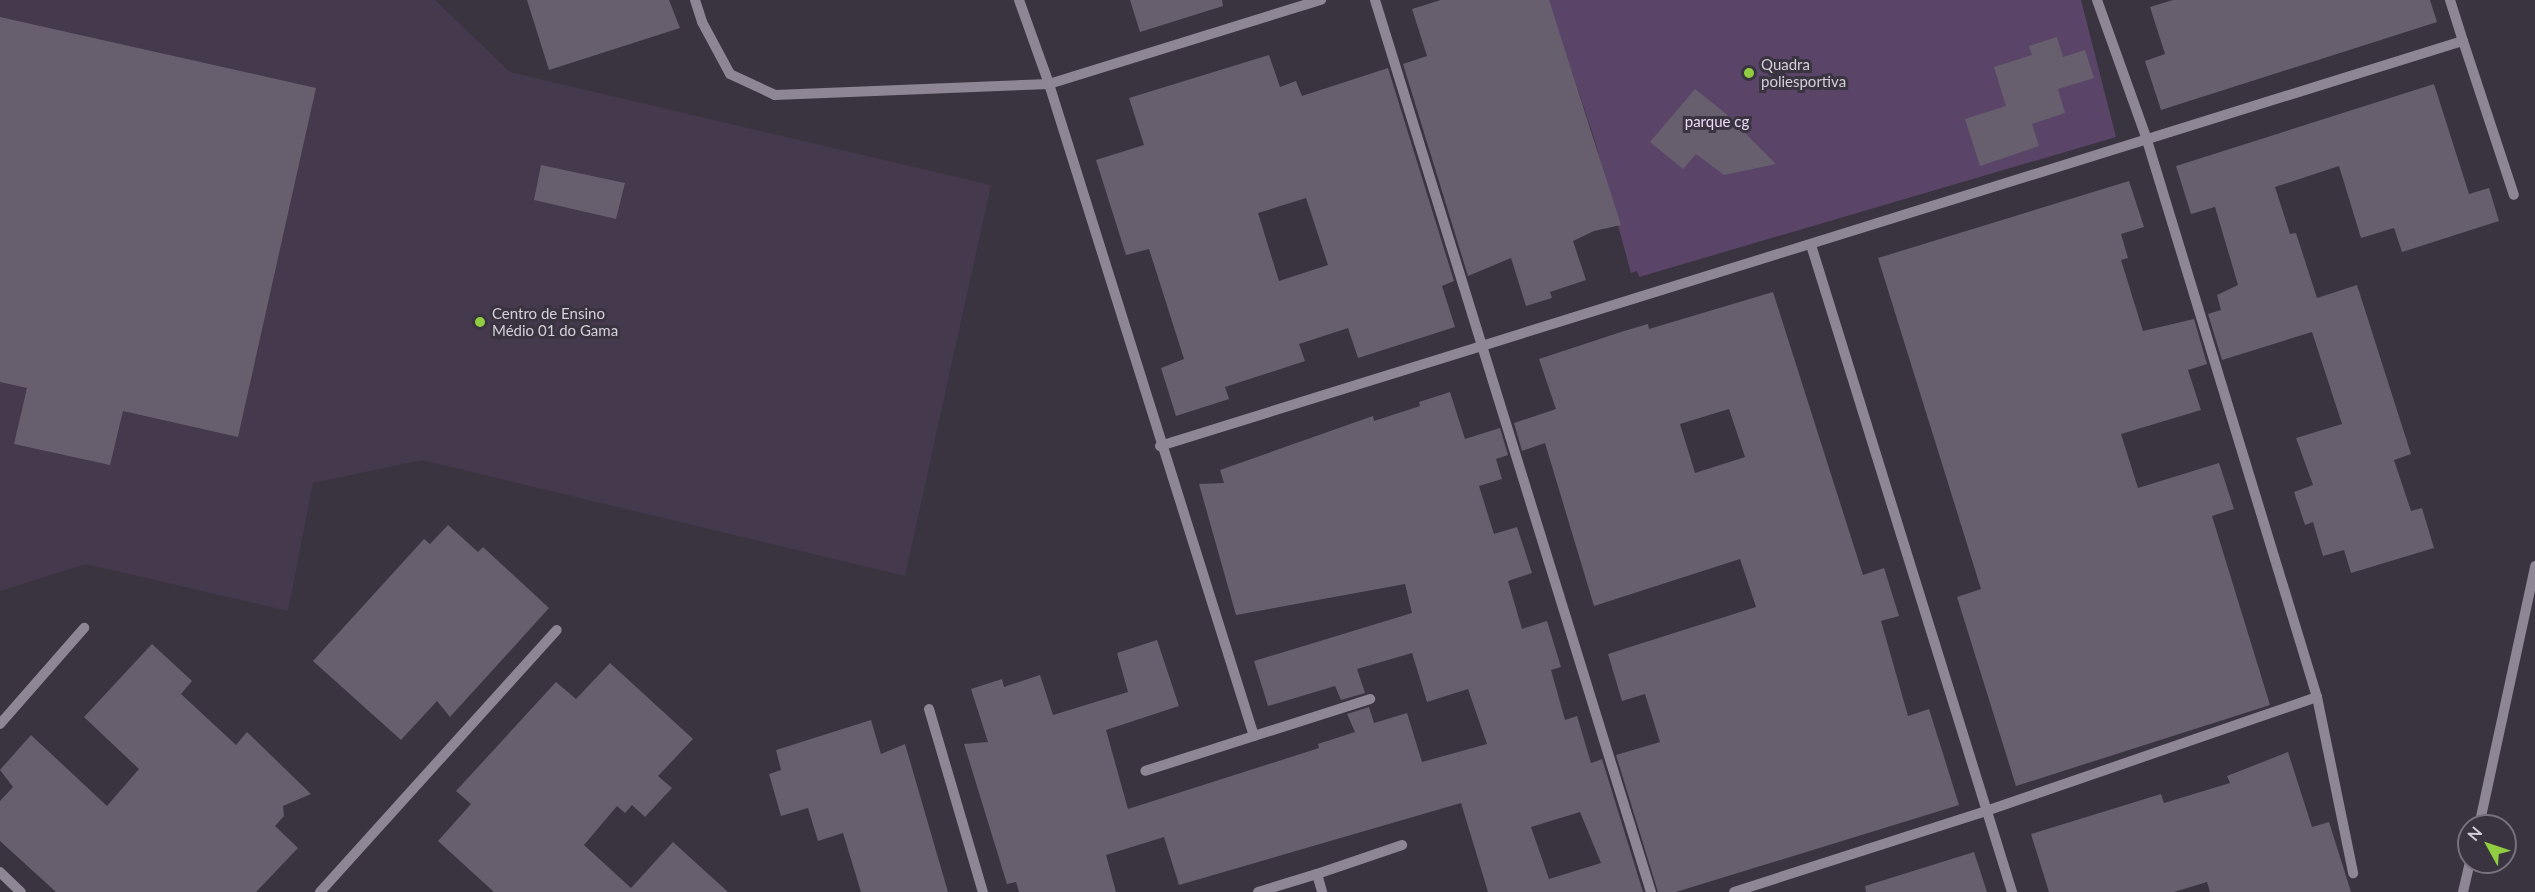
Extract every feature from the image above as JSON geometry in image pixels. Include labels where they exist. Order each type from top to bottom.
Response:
[{"type":"street","points":[[695,0],[702,22],[730,74],[775,95],[1049,84],[1320,0]]},
{"type":"street","points":[[1019,0],[1049,84],[1160,446],[1254,736]]},
{"type":"street","points":[[1375,0],[1651,892]]},
{"type":"street","points":[[2097,0],[2146,137],[2316,697],[2353,873]]},
{"type":"street","points":[[2450,0],[2514,195]]},
{"type":"street","points":[[1160,446],[1481,344],[1811,245],[2146,137],[2463,41]]},
{"type":"street","points":[[1811,245],[2012,892]]},
{"type":"street","points":[[2482,814],[2535,566]]},
{"type":"street","points":[[0,724],[84,628]]},
{"type":"street","points":[[320,892],[557,630]]},
{"type":"street","points":[[1734,892],[1986,811],[2316,697]]},
{"type":"street","points":[[1145,771],[1370,699]]},
{"type":"street","points":[[929,710],[983,892]]},
{"type":"street","points":[[1258,892],[1402,845]]},
{"type":"street","points":[[0,872],[21,892]]},
{"type":"street","points":[[1317,874],[1322,892]]},
{"type":"street","points":[[2463,892],[2467,874]]},
{"type":"shaded area","name":"Centro de Ensino Médio 01 do Gama","points":[[0,0],[435,0],[510,72],[991,185],[905,576],[422,460],[313,483],[288,611],[86,564],[0,591]]},
{"type":"green space","name":"parque cg","points":[[1548,0],[2081,0],[2116,137],[1639,277],[1637,271],[1631,273],[1595,141]]},
{"type":"building","points":[[527,0],[669,0],[680,28],[549,70]]},
{"type":"building","points":[[1130,0],[1222,0],[1223,6],[1140,32]]},
{"type":"building","points":[[1441,0],[1549,0],[1621,225],[1594,231],[1573,241],[1586,280],[1550,292],[1552,298],[1526,306],[1511,258],[1468,276],[1403,64],[1427,56],[1412,9]]},
{"type":"building","points":[[2173,0],[2430,0],[2437,22],[2161,110],[2145,61],[2165,54],[2150,7]]},
{"type":"building","points":[[0,17],[316,88],[238,437],[123,411],[110,465],[14,444],[27,388],[0,382]]},
{"type":"building","points":[[2057,37],[2063,57],[2085,50],[2094,78],[2058,89],[2065,113],[2032,124],[2039,146],[1980,166],[1965,119],[2006,106],[1994,67],[2032,55],[2029,46]]},
{"type":"building","points":[[1269,55],[1280,87],[1296,81],[1302,96],[1388,68],[1454,281],[1442,286],[1455,327],[1358,358],[1348,328],[1299,344],[1305,361],[1225,387],[1229,399],[1176,416],[1161,368],[1184,359],[1149,249],[1126,255],[1096,160],[1144,145],[1129,98]],"holes":[[[1306,198],[1328,265],[1279,281],[1258,213]]]},
{"type":"building","points":[[2434,84],[2469,194],[2489,188],[2499,221],[2402,252],[2394,228],[2361,238],[2339,166],[2275,187],[2290,234],[2296,233],[2317,298],[2357,285],[2411,454],[2394,460],[2411,511],[2422,508],[2434,548],[2351,573],[2344,550],[2323,556],[2313,522],[2305,525],[2294,492],[2313,485],[2296,438],[2342,424],[2312,332],[2222,360],[2208,314],[2221,310],[2217,295],[2238,285],[2215,207],[2191,214],[2176,166]]},
{"type":"building","points":[[1695,89],[1725,113],[1776,164],[1724,175],[1696,154],[1683,169],[1650,142]]},
{"type":"building","points":[[541,165],[625,183],[616,219],[534,200]]},
{"type":"building","points":[[2129,181],[2144,227],[2121,234],[2128,258],[2121,260],[2143,331],[2194,319],[2207,364],[2188,370],[2201,410],[2121,434],[2138,488],[2219,463],[2234,509],[2212,516],[2270,705],[2016,786],[1957,597],[1981,589],[1878,258]]},
{"type":"building","points":[[1773,292],[1863,575],[1884,568],[1899,616],[1881,621],[1908,716],[1929,709],[1959,805],[1676,892],[1658,892],[1616,755],[1660,742],[1645,694],[1622,701],[1608,654],[1756,607],[1740,559],[1594,606],[1545,443],[1522,451],[1514,423],[1556,409],[1539,359],[1648,324],[1649,329]],"holes":[[[1729,409],[1745,457],[1695,473],[1680,424]]]},
{"type":"building","points":[[1450,392],[1465,439],[1500,428],[1508,455],[1496,459],[1502,479],[1479,486],[1494,534],[1517,527],[1532,573],[1508,581],[1522,629],[1547,621],[1561,667],[1551,670],[1565,720],[1577,716],[1591,763],[1602,759],[1643,892],[1488,892],[1461,803],[1179,885],[1164,837],[1106,855],[1116,892],[1019,892],[1016,882],[1007,884],[964,744],[988,742],[971,689],[1002,679],[1004,687],[1040,675],[1053,715],[1128,692],[1117,653],[1157,640],[1179,706],[1106,730],[1128,809],[1319,748],[1318,744],[1355,732],[1347,714],[1369,707],[1374,723],[1407,713],[1422,762],[1487,744],[1468,689],[1427,702],[1412,653],[1357,669],[1365,693],[1341,700],[1335,686],[1268,706],[1254,661],[1412,613],[1405,584],[1236,615],[1199,484],[1224,483],[1220,470],[1373,416],[1374,421],[1420,406],[1419,402]],"holes":[[[1580,812],[1601,863],[1549,879],[1531,827]]]},
{"type":"building","points":[[448,525],[478,552],[483,547],[549,608],[450,717],[437,701],[401,740],[313,661],[424,539],[430,544]]},
{"type":"building","points":[[152,644],[192,681],[181,694],[236,745],[247,732],[311,794],[283,806],[284,816],[275,826],[298,848],[256,892],[56,892],[0,841],[0,801],[13,787],[0,770],[31,735],[107,806],[139,769],[84,717]]},
{"type":"building","points":[[610,663],[693,739],[658,776],[672,788],[645,817],[632,805],[625,813],[617,806],[584,845],[631,888],[673,842],[728,892],[494,892],[438,841],[471,804],[456,791],[556,682],[576,699]]},
{"type":"building","points":[[871,720],[881,754],[905,744],[948,892],[861,892],[843,833],[818,841],[808,808],[781,816],[769,774],[781,770],[776,750]]},
{"type":"building","points":[[2288,752],[2312,827],[2329,822],[2351,892],[2210,892],[2207,882],[2174,892],[2049,892],[2031,834],[2161,794],[2164,803],[2230,783],[2227,776]]},
{"type":"building","points":[[1974,852],[1987,892],[1866,892],[1865,886]]},
{"type":"place","name":"Quadra poliesportiva","points":[[1749,73]]},
{"type":"place","name":"Centro de Ensino Médio 01 do Gama","points":[[480,322]]}]
